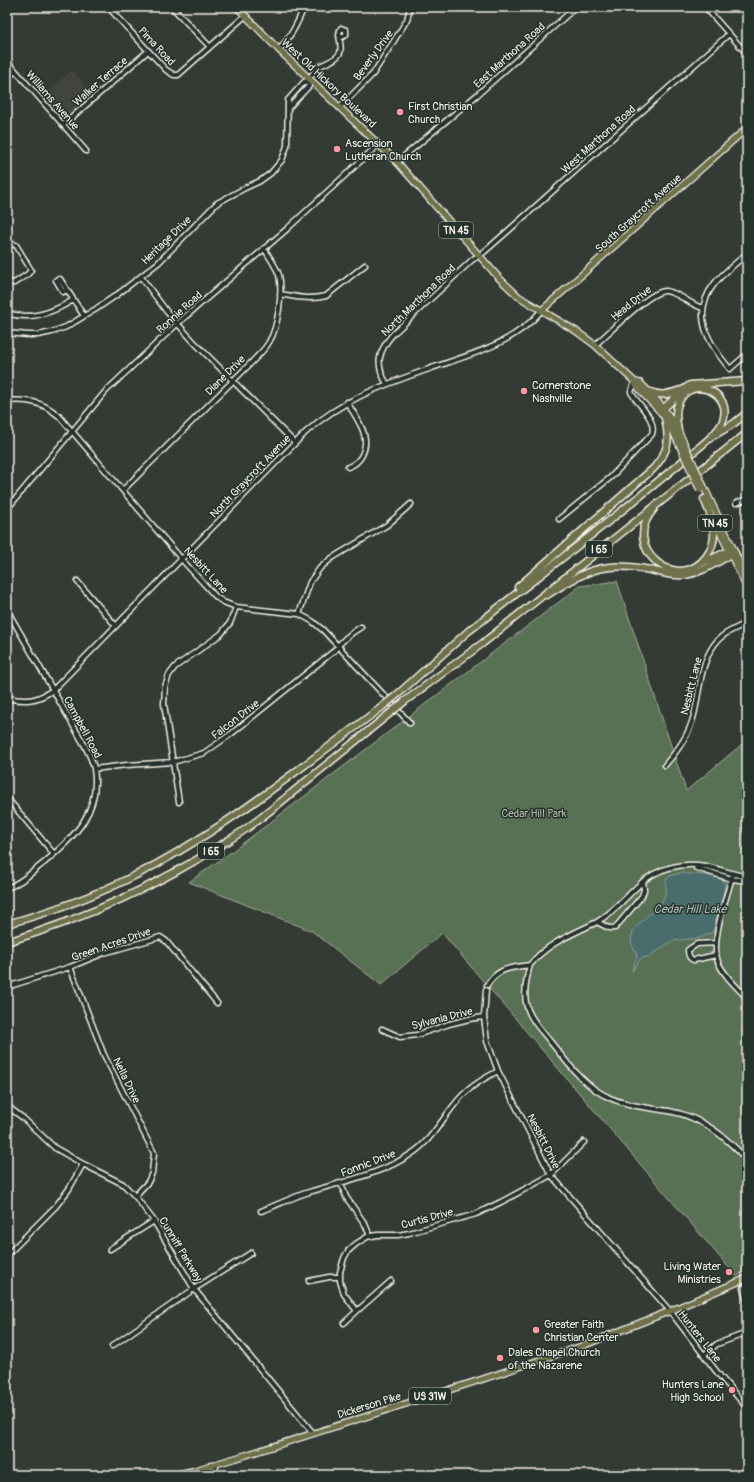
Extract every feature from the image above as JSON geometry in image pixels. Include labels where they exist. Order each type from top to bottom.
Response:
[{"type":"highway","points":[[470,630],[488,612],[573,540],[654,468],[664,456],[668,444],[669,434],[664,417],[664,408],[683,390],[698,384],[747,380]]},
{"type":"highway","points":[[678,431],[676,414],[678,404],[681,399],[689,391],[694,389],[707,389],[719,396],[723,403],[725,412],[720,427],[708,439]]},
{"type":"highway","points":[[648,391],[655,394],[665,395],[683,390]]},
{"type":"highway","name":"I 65","points":[[7,924],[57,908],[112,887],[171,856],[206,835],[255,802],[382,707],[470,630],[657,483],[708,439],[733,424],[747,412]]},
{"type":"highway","name":"I 65","points":[[7,942],[67,922],[112,903],[154,883],[225,843],[267,813],[405,701],[483,643],[747,433]]},
{"type":"highway","points":[[686,481],[653,511],[644,524],[643,535],[648,554],[661,566],[680,571],[693,568],[732,552]]},
{"type":"highway","points":[[693,568],[710,552],[714,541],[712,520],[704,499]]},
{"type":"highway","points":[[513,618],[581,574],[593,570],[624,566],[674,575],[684,575],[696,573],[732,552]]},
{"type":"main road","name":"West Old Hickory Boulevard","points":[[237,7],[308,80],[340,107],[397,162],[478,256],[518,296],[576,331],[595,345],[635,382],[640,383],[664,408],[678,431],[681,442],[747,588]]},
{"type":"main road","name":"South Graycroft Avenue","points":[[541,311],[747,128]]},
{"type":"main road","name":"West Old Hickory Boulevard","points":[[635,382],[636,387],[651,400],[681,442]]},
{"type":"main road","name":"West Old Hickory Boulevard","points":[[702,489],[704,499],[747,578]]},
{"type":"main road","name":"Dickerson Pike","points":[[174,1475],[195,1473],[216,1464],[582,1346],[747,1278]]},
{"type":"street","name":"Pima Road","points":[[108,7],[170,73],[178,75],[210,47]]},
{"type":"street","points":[[172,7],[210,47],[245,16]]},
{"type":"street","points":[[279,50],[297,26],[304,7]]},
{"type":"street","name":"Beverly Drive","points":[[340,107],[373,74],[407,20],[410,7]]},
{"type":"street","name":"East Marthona Road","points":[[397,162],[478,95],[576,7]]},
{"type":"street","points":[[705,7],[747,54]]},
{"type":"street","name":"West Marthona Road","points":[[478,256],[729,34]]},
{"type":"street","name":"Heritage Drive","points":[[7,333],[28,336],[44,334],[61,329],[106,303],[141,277],[172,250],[202,217],[217,204],[260,180],[276,168],[282,160],[287,146],[288,100],[304,82],[308,80],[318,67],[337,56],[340,52],[339,35]]},
{"type":"street","name":"Walker Terrace","points":[[63,125],[148,51]]},
{"type":"street","name":"Williams Avenue","points":[[7,62],[86,151]]},
{"type":"street","points":[[7,78],[15,71]]},
{"type":"street","name":"Heritage Drive","points":[[288,108],[309,86],[308,80]]},
{"type":"street","name":"Ronnie Road","points":[[7,509],[106,391],[177,324],[379,144]]},
{"type":"street","points":[[7,248],[12,244],[16,244],[31,270],[28,274],[14,283],[7,280]]},
{"type":"street","name":"Diane Drive","points":[[122,490],[269,343],[275,329],[280,294],[279,276],[264,248]]},
{"type":"street","points":[[747,253],[716,282],[708,292],[703,308],[705,330],[708,339],[730,369],[747,354]]},
{"type":"street","name":"North Marthona Road","points":[[387,384],[383,378],[380,364],[381,352],[387,342],[422,307],[478,256]]},
{"type":"street","points":[[280,294],[307,298],[326,296],[365,265]]},
{"type":"street","points":[[141,277],[177,324],[295,443]]},
{"type":"street","points":[[67,290],[84,316]]},
{"type":"street","name":"Head Drive","points":[[595,345],[638,306],[656,293],[664,291],[673,293],[692,304],[703,308]]},
{"type":"street","points":[[7,313],[18,315],[40,314],[56,310],[73,300]]},
{"type":"street","name":"North Graycroft Avenue","points":[[7,698],[27,700],[40,698],[53,690],[317,422],[347,402],[387,384],[475,354],[498,344],[526,327],[541,311]]},
{"type":"street","points":[[559,519],[611,477],[652,434],[652,422],[631,392],[635,382]]},
{"type":"street","name":"Nesbitt Lane","points":[[7,401],[26,400],[42,404],[59,416],[216,597],[223,602],[236,607],[299,614],[318,625],[410,723]]},
{"type":"street","points":[[347,402],[366,439],[361,457],[352,466],[348,467]]},
{"type":"street","points":[[736,503],[747,499]]},
{"type":"street","points":[[299,614],[313,578],[320,568],[332,558],[387,525],[411,504]]},
{"type":"street","points":[[77,581],[116,626]]},
{"type":"street","points":[[179,802],[164,697],[165,687],[168,678],[178,665],[221,634],[230,623],[236,607]]},
{"type":"street","name":"Campbell Road","points":[[7,610],[85,746],[94,769],[92,801],[85,820],[74,836],[20,882],[7,888]]},
{"type":"street","name":"Nesbitt Lane","points":[[665,765],[678,750],[688,734],[694,716],[702,674],[707,656],[712,647],[718,639],[747,623]]},
{"type":"street","name":"Falcon Drive","points":[[94,769],[173,762],[204,753],[328,656],[361,627]]},
{"type":"street","points":[[7,798],[54,854]]},
{"type":"street","points":[[747,881],[697,865],[676,867],[655,873],[643,882],[617,908],[597,922],[541,952],[530,965],[525,987],[529,1011],[544,1034],[583,1079],[602,1094],[615,1100],[676,1112],[700,1121],[721,1134],[747,1160]]},
{"type":"street","points":[[732,876],[747,876]]},
{"type":"street","points":[[732,876],[716,943],[716,955],[718,962],[729,979],[747,998]]},
{"type":"street","points":[[597,922],[609,928],[615,928],[642,896],[644,890],[643,882]]},
{"type":"street","name":"Green Acres Drive","points":[[7,987],[70,967],[104,953],[160,937],[166,941],[217,1002]]},
{"type":"street","points":[[716,943],[693,945],[688,950],[690,958],[694,960],[716,955]]},
{"type":"street","points":[[487,985],[499,972],[508,968],[530,965]]},
{"type":"street","name":"Nella Drive","points":[[70,967],[104,1055],[154,1153],[152,1173],[148,1182],[135,1196]]},
{"type":"street","name":"Nesbitt Drive","points":[[486,990],[484,1017],[487,1041],[498,1071],[550,1175],[670,1311]]},
{"type":"street","name":"Sylvania Drive","points":[[382,1029],[400,1037],[417,1035],[449,1024],[484,1017]]},
{"type":"street","points":[[747,1025],[745,1027],[747,1036]]},
{"type":"street","name":"Fonnic Drive","points":[[261,1211],[307,1192],[352,1181],[388,1167],[412,1154],[432,1135],[455,1103],[469,1089],[479,1081],[498,1071]]},
{"type":"street","name":"Cunniff Parkway","points":[[7,1106],[23,1118],[55,1148],[123,1184],[135,1196],[154,1221],[194,1289],[313,1433]]},
{"type":"street","name":"Curtis Drive","points":[[357,1311],[344,1294],[340,1277],[341,1265],[348,1251],[356,1244],[370,1236],[409,1233],[476,1214],[550,1175],[584,1142]]},
{"type":"street","points":[[7,1253],[11,1251],[56,1206],[69,1189],[83,1164]]},
{"type":"street","points":[[341,1183],[346,1197],[365,1224],[370,1236]]},
{"type":"street","points":[[110,1249],[154,1221]]},
{"type":"street","points":[[112,1346],[194,1289],[251,1253]]},
{"type":"street","points":[[309,1281],[321,1278],[340,1277]]},
{"type":"street","points":[[344,1323],[391,1281]]},
{"type":"street","points":[[747,1287],[743,1288],[747,1302]]},
{"type":"street","name":"Hunters Lane","points":[[670,1311],[720,1376],[745,1402],[747,1408]]},
{"type":"street","points":[[704,1355],[717,1344],[747,1333]]},
{"type":"street","points":[[215,1475],[216,1464]]},
{"type":"shaded area","points":[[72,70],[93,94],[64,119],[61,119],[42,97]]},
{"type":"green space","name":"Cedar Hill Park","points":[[617,581],[686,791],[747,740],[747,1271],[736,1276],[442,933],[381,985],[312,931],[189,882],[234,850],[580,586]]},
{"type":"water","name":"Cedar Hill Lake","points":[[682,873],[711,876],[722,880],[725,883],[713,932],[700,938],[672,941],[648,957],[641,958],[632,971],[637,956],[631,941],[634,931],[640,923],[661,903],[666,892],[667,879],[674,874]]},
{"type":"place","name":"First Christian Church","points":[[400,112]]},
{"type":"place","name":"Ascension Lutheran Church","points":[[337,149]]},
{"type":"place","name":"Cornerstone Nashville","points":[[524,391]]},
{"type":"place","name":"Living Water Ministries","points":[[729,1272]]},
{"type":"place","name":"Greater Faith Christian Center","points":[[536,1330]]},
{"type":"place","name":"Dales Chapel Church of the Nazarene","points":[[500,1358]]},
{"type":"place","name":"Hunters Lane High School","points":[[732,1390]]}]
